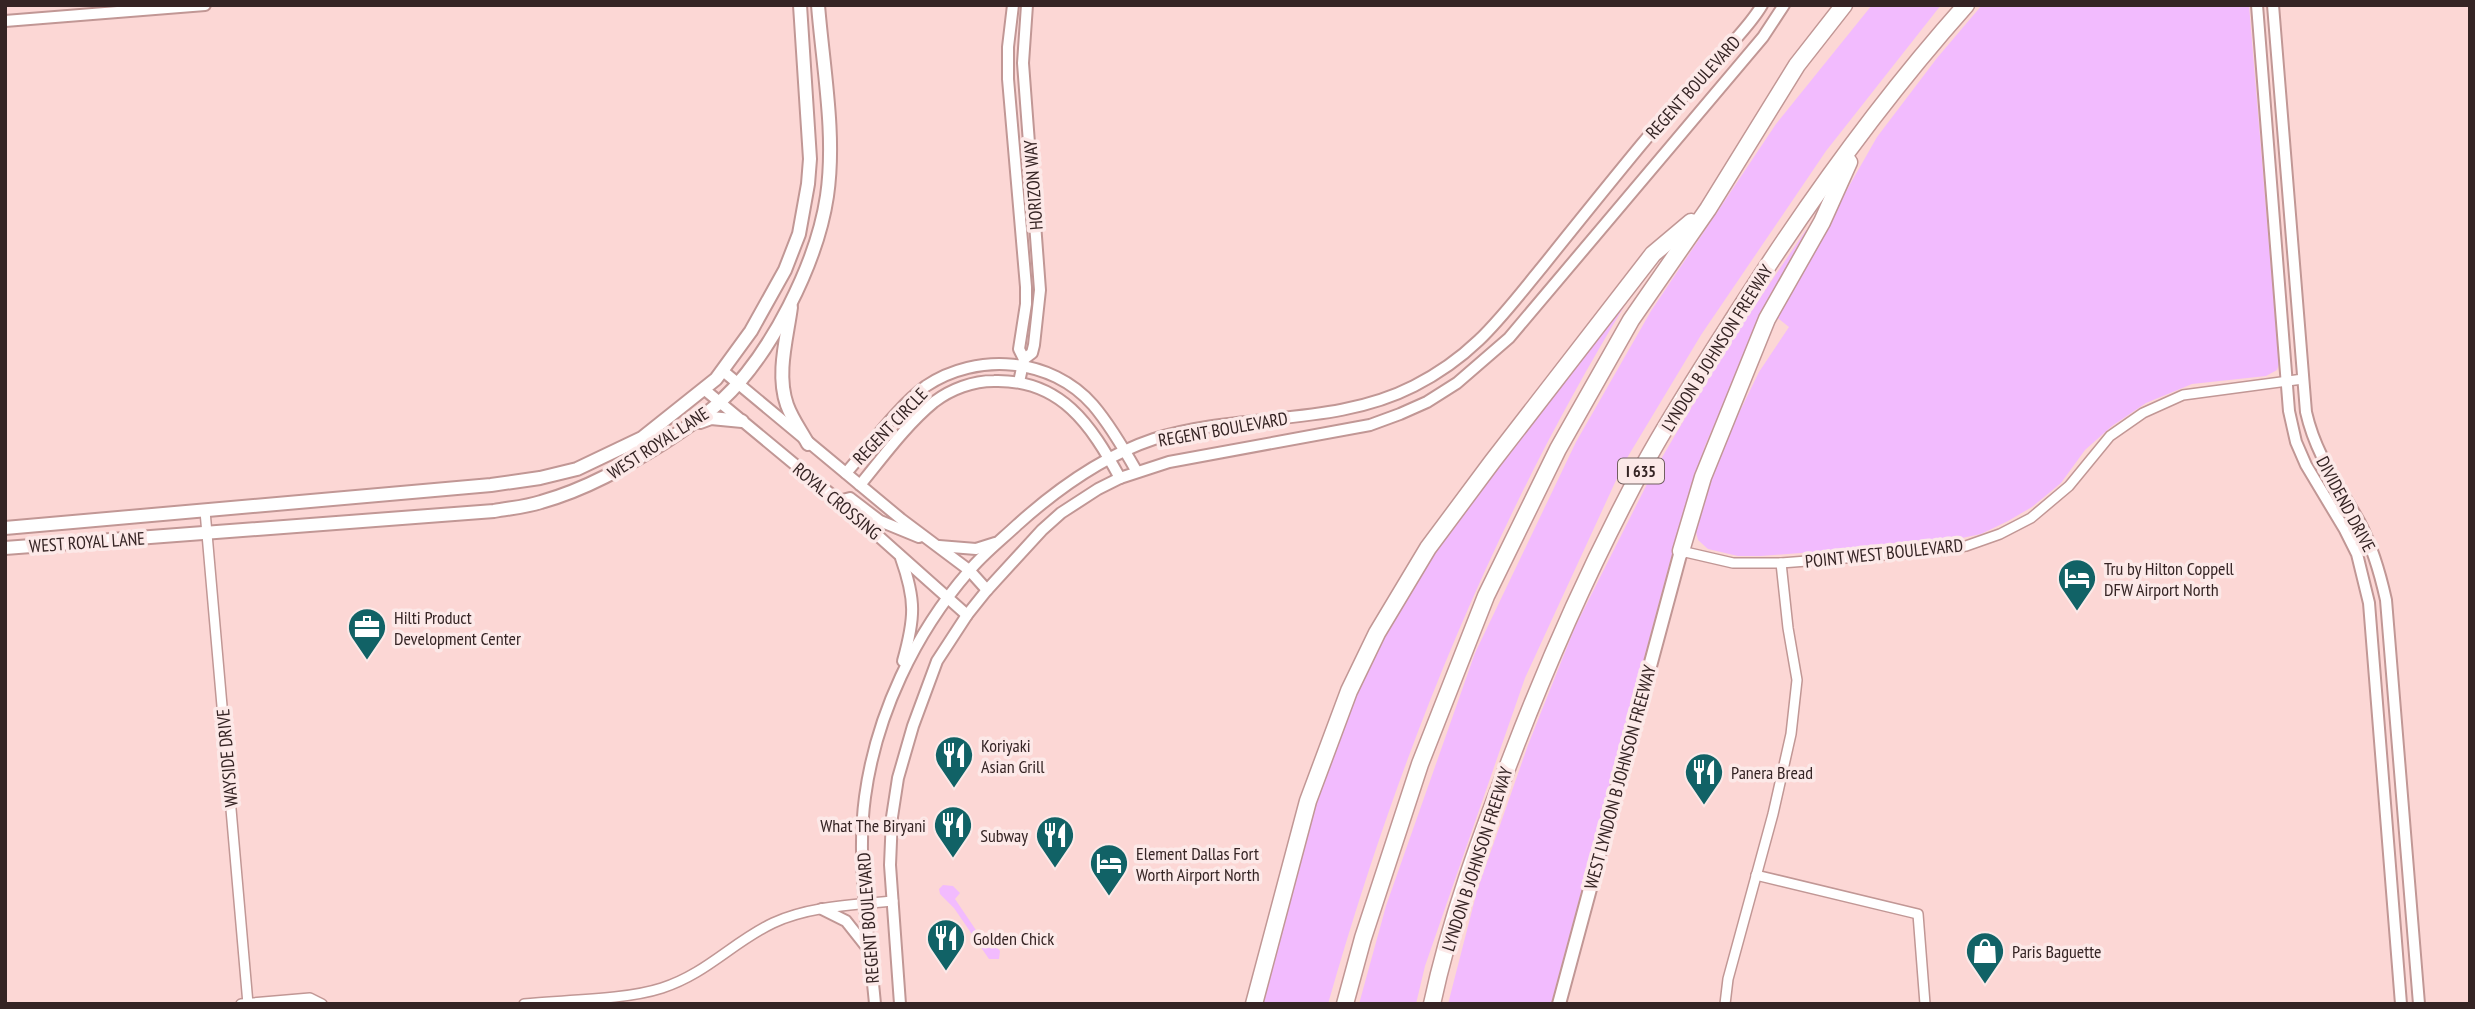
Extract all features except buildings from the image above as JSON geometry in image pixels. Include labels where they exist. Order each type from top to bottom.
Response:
[{"type":"highway","points":[[1345,1004],[1419,764],[1486,596],[1558,449],[1631,320],[1708,209],[1797,65],[1843,5]]},
{"type":"highway","name":"LYNDON B JOHNSON FREEWAY","points":[[1432,1004],[1465,889],[1500,786],[1553,655],[1645,463],[1721,339],[1799,220],[1866,126],[1966,5]]},
{"type":"highway","points":[[1681,551],[1703,477],[1768,319],[1822,222],[1866,126]]},
{"type":"highway","points":[[1254,1004],[1308,801],[1349,691],[1377,633],[1428,548],[1460,504],[1654,254],[1708,209]]},
{"type":"main road","name":"WEST ROYAL LANE","points":[[5,528],[491,485],[578,469],[642,438],[705,390],[723,371],[751,331],[779,281],[799,234],[810,159],[800,5]]},
{"type":"main road","name":"WEST ROYAL LANE","points":[[5,548],[494,511],[540,503],[592,484],[633,463],[690,426],[720,402],[757,358],[793,299],[818,234],[827,195],[829,143],[818,5]]},
{"type":"main road","points":[[793,299],[784,357],[783,393],[794,420],[808,443]]},
{"type":"main road","points":[[690,426],[711,418],[742,421]]},
{"type":"main road","points":[[491,485],[494,511]]},
{"type":"main road","name":"WEST LYNDON B JOHNSON FREEWAY","points":[[1559,1004],[1681,551]]},
{"type":"street","points":[[5,21],[205,5]]},
{"type":"street","name":"HORIZON WAY","points":[[1013,5],[1008,79],[1026,287],[1019,349],[1023,363],[1019,382]]},
{"type":"street","name":"HORIZON WAY","points":[[1023,363],[1032,353],[1034,345],[1040,290],[1023,63],[1027,5]]},
{"type":"street","name":"REGENT BOULEVARD","points":[[875,1004],[863,864],[865,795],[879,735],[898,681],[917,644],[969,570],[1056,491],[1125,451],[1157,439],[1206,428],[1333,412],[1367,405],[1395,396],[1444,369],[1483,339],[1642,144],[1762,5]]},
{"type":"street","name":"REGENT BOULEVARD","points":[[900,1004],[890,864],[892,817],[904,752],[937,661],[987,590],[1032,540],[1061,513],[1120,478],[1169,462],[1370,425],[1427,402],[1457,383],[1509,338],[1763,37],[1784,5]]},
{"type":"street","name":"DIVIDEND DRIVE","points":[[2257,5],[2289,411],[2296,442],[2345,530],[2365,579],[2401,1004]]},
{"type":"street","name":"DIVIDEND DRIVE","points":[[2273,5],[2306,412],[2311,437],[2320,458],[2360,524],[2381,575],[2386,600],[2419,1004]]},
{"type":"street","points":[[1009,35],[1023,37]]},
{"type":"street","points":[[1013,145],[1030,145]]},
{"type":"street","name":"REGENT CIRCLE","points":[[846,473],[907,403],[925,388],[945,375],[974,365],[997,363],[1023,363],[1048,373],[1084,396],[1125,451],[1137,472]]},
{"type":"street","name":"ROYAL CROSSING","points":[[723,371],[808,443],[969,570],[987,590]]},
{"type":"street","name":"POINT WEST BOULEVARD","points":[[1681,551],[1733,563],[1781,563],[1966,546],[2010,530],[2031,518],[2069,486],[2110,436],[2143,413],[2183,395],[2303,379]]},
{"type":"street","name":"REGENT CIRCLE","points":[[860,485],[915,419],[936,400],[958,388],[985,381],[1019,382],[1042,388],[1073,409],[1092,431],[1120,478]]},
{"type":"street","name":"ROYAL CROSSING","points":[[705,390],[839,501],[967,615]]},
{"type":"street","points":[[907,403],[915,419]]},
{"type":"street","points":[[839,501],[850,498],[880,521],[932,543],[976,549],[998,542]]},
{"type":"street","name":"WAYSIDE DRIVE","points":[[205,511],[247,1003]]},
{"type":"street","points":[[898,681],[914,609],[912,590],[900,555]]},
{"type":"street","points":[[1725,1004],[1728,979],[1773,814],[1791,734],[1797,680],[1781,563]]},
{"type":"street","points":[[2379,731],[2396,730]]},
{"type":"street","points":[[1756,875],[1918,914],[1925,1004]]},
{"type":"street","points":[[524,1004],[661,989],[699,973],[773,923],[800,913],[893,901]]},
{"type":"street","points":[[822,909],[846,921],[871,952]]},
{"type":"street","points":[[241,1004],[310,998],[322,1004]]},
{"type":"shaded area","points":[[1872,5],[1941,5],[1826,151],[1701,335],[1624,463],[1525,678],[1425,966],[1416,1004],[1359,1004],[1386,906],[1475,653],[1576,442],[1651,311],[1776,124]]},
{"type":"shaded area","points":[[1982,5],[2249,5],[2279,364],[2277,370],[2266,376],[2192,384],[2146,403],[2112,426],[2085,450],[2061,483],[2032,507],[1981,534],[1943,542],[1761,556],[1738,556],[1708,549],[1698,540],[1695,528],[1711,476],[1736,419],[1759,372],[1789,327],[1775,316],[1877,137],[1937,58]]},
{"type":"shaded area","points":[[1806,230],[1808,232],[1760,321],[1705,446],[1678,532],[1551,1004],[1448,1004],[1477,891],[1528,745],[1575,627],[1650,478],[1726,348]]},
{"type":"shaded area","points":[[1619,302],[1625,305],[1532,472],[1453,644],[1385,822],[1328,1004],[1263,1004],[1300,851],[1324,775],[1342,725],[1387,628],[1427,562]]},
{"type":"shaded area","points":[[943,885],[953,886],[960,893],[955,899],[988,948],[995,945],[1000,951],[999,959],[989,959],[954,908],[940,894],[939,889]]},
{"type":"place","name":"Tru by Hilton Coppell DFW Airport North","points":[[2077,612]]},
{"type":"place","name":"Hilti Product Development Center","points":[[367,661]]},
{"type":"place","name":"Koriyaki Asian Grill","points":[[954,789]]},
{"type":"place","name":"Panera Bread","points":[[1704,806]]},
{"type":"place","name":"What The Biryani","points":[[953,859]]},
{"type":"place","name":"Subway","points":[[1055,869]]},
{"type":"place","name":"Element Dallas Fort Worth Airport North","points":[[1109,897]]},
{"type":"place","name":"Golden Chick","points":[[946,972]]},
{"type":"place","name":"Paris Baguette","points":[[1985,985]]}]
